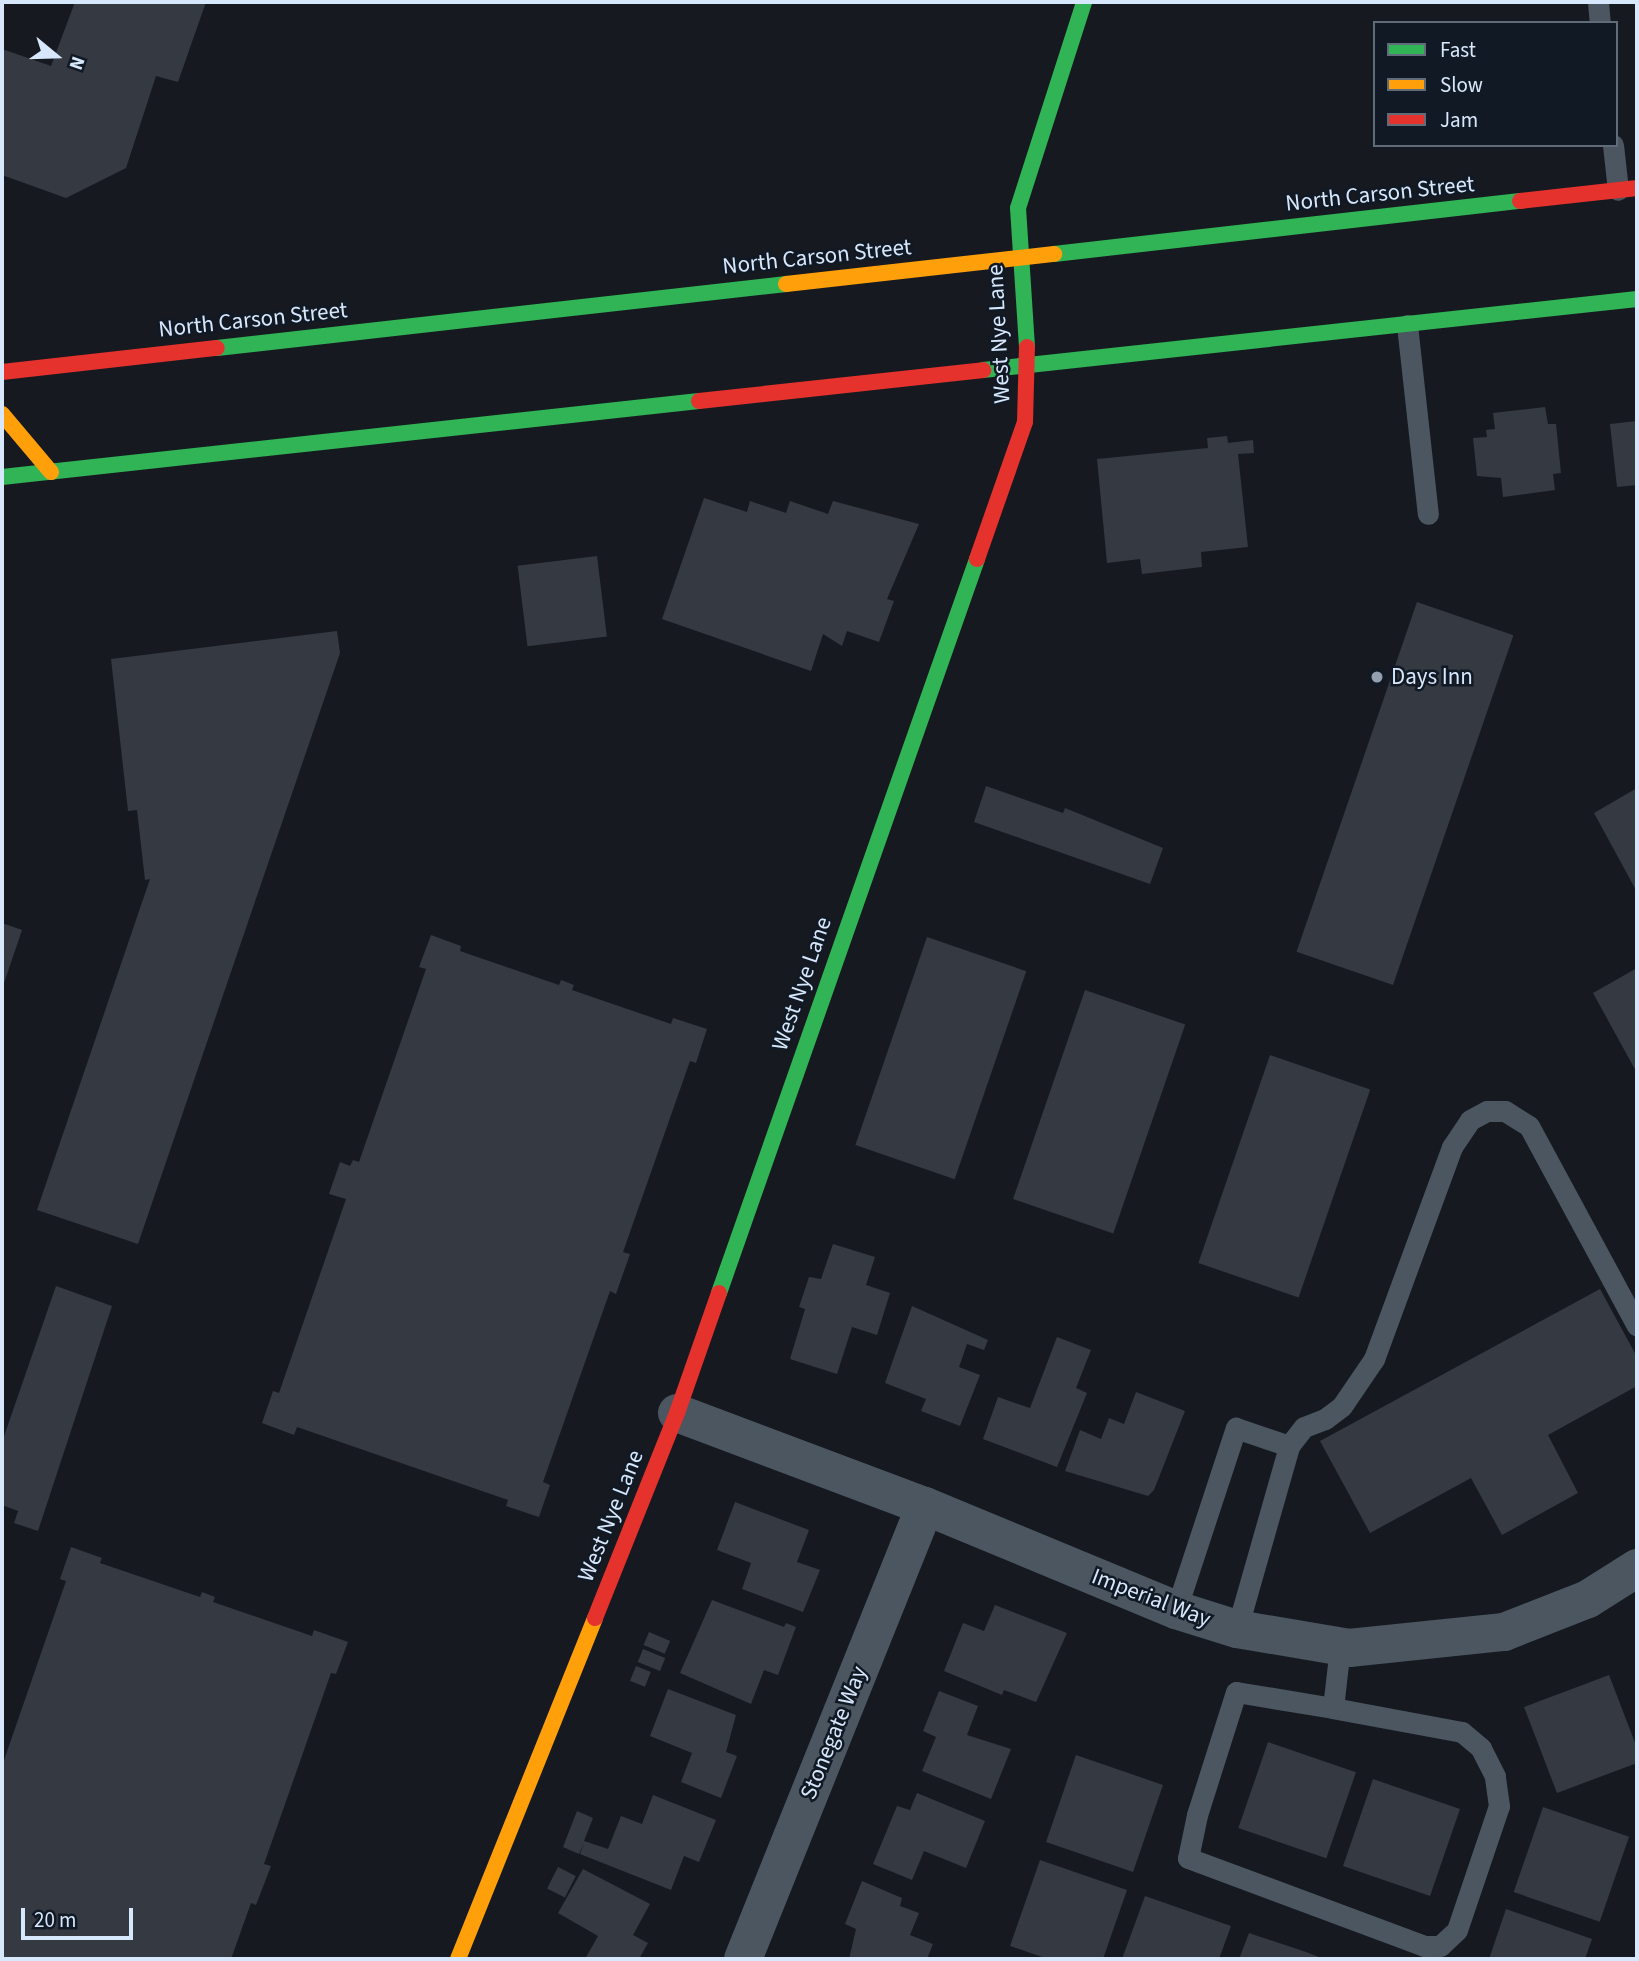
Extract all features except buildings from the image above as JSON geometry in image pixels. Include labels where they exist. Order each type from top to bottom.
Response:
[{"type":"main road","name":"West Nye Lane","points":[[457,1959],[677,1413],[1025,422],[1028,368],[1016,226],[1022,185],[1084,2]]},
{"type":"main road","name":"North Carson Street","points":[[2,372],[1628,189]]},
{"type":"main road","points":[[2,477],[1028,368],[1637,299]]},
{"type":"main road","points":[[2,414],[51,472]]},
{"type":"street","name":"Imperial Way","points":[[677,1413],[925,1506],[1176,1610],[1237,1629],[1340,1647],[1433,1642],[1504,1632],[1588,1599],[1637,1568]]},
{"type":"street","name":"Stonegate Way","points":[[743,1959],[925,1506]]},
{"type":"lane","points":[[1598,2],[1601,21]]},
{"type":"lane","points":[[1615,147],[1628,189]]},
{"type":"lane","points":[[1407,325],[1428,514]]},
{"type":"lane","points":[[1237,1629],[1289,1446],[1304,1427],[1325,1419],[1342,1406],[1374,1359],[1452,1147],[1470,1120],[1487,1111],[1505,1111],[1530,1126],[1637,1326]]},
{"type":"lane","points":[[1176,1610],[1236,1428],[1289,1446]]},
{"type":"lane","points":[[1333,1708],[1340,1647]]},
{"type":"lane","points":[[1236,1692],[1333,1708],[1462,1732],[1481,1748],[1495,1776],[1499,1806],[1457,1930],[1440,1946],[1424,1946],[1188,1858],[1197,1815],[1236,1692]]},
{"type":"traffic: fast","points":[[1027,347],[1018,208],[1084,2]]},
{"type":"traffic: fast","points":[[1054,254],[1520,201]]},
{"type":"traffic: fast","points":[[217,348],[786,284]]},
{"type":"traffic: fast","points":[[983,370],[1637,299]]},
{"type":"traffic: fast","points":[[2,477],[699,401]]},
{"type":"traffic: fast","points":[[719,1293],[977,559]]},
{"type":"traffic: slow","points":[[786,284],[1054,254]]},
{"type":"traffic: slow","points":[[2,414],[51,472]]},
{"type":"traffic: slow","points":[[458,1959],[595,1618]]},
{"type":"traffic: jam","points":[[1520,201],[1637,188]]},
{"type":"traffic: jam","points":[[977,559],[1025,422],[1027,347]]},
{"type":"traffic: jam","points":[[2,372],[217,348]]},
{"type":"traffic: jam","points":[[699,401],[983,370]]},
{"type":"traffic: jam","points":[[595,1618],[677,1413],[719,1293]]},
{"type":"place","name":"Days Inn","points":[[1377,677]]}]
